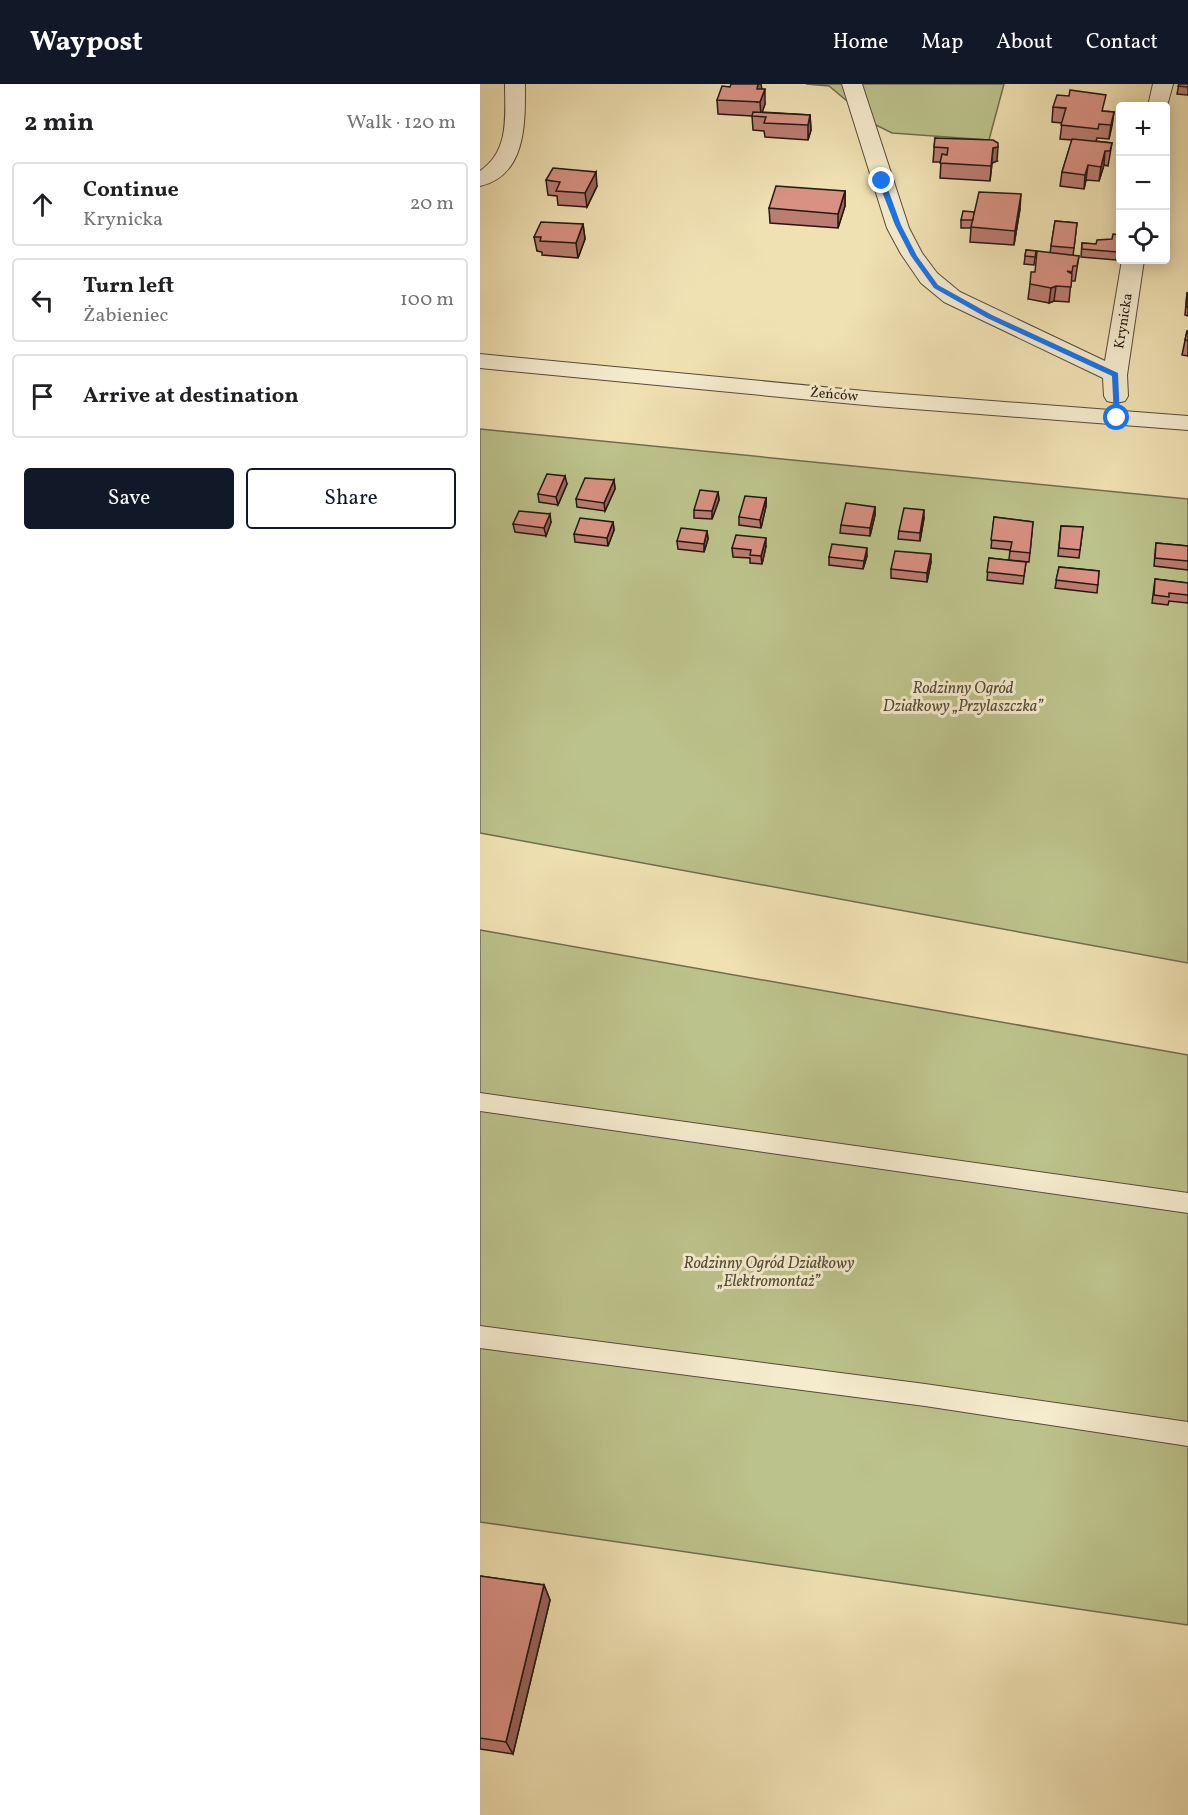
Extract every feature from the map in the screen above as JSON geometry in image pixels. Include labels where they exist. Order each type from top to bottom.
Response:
[{"type":"street","points":[[480,180],[505,163],[510,151],[515,84]]},
{"type":"street","points":[[852,84],[888,202],[914,256],[929,278],[952,297],[1115,375]]},
{"type":"street","points":[[1159,102],[1163,84]]},
{"type":"street","name":"Krynicka","points":[[1117,418],[1115,375],[1132,264]]},
{"type":"street","name":"Żeńców","points":[[480,361],[875,399],[1188,423]]},
{"type":"lane","points":[[480,1102],[1188,1203]]},
{"type":"lane","points":[[480,1338],[926,1395],[1188,1434]]},
{"type":"green space","points":[[806,84],[1004,84],[989,140],[892,133],[876,125],[829,86]]},
{"type":"green space","name":"Rodzinny Ogród Działkowy „Przylaszczka”","points":[[480,429],[1188,499],[1188,963],[480,833]]},
{"type":"green space","name":"Rodzinny Ogród Działkowy „Elektromontaż”","points":[[480,930],[1188,1055],[1188,1625],[480,1522]]},
{"type":"building","points":[[731,84],[758,84],[757,89],[765,89],[760,102],[717,100],[722,86],[730,87]]},
{"type":"building","points":[[1188,84],[1188,87],[1178,86]]},
{"type":"building","points":[[1070,90],[1106,95],[1102,111],[1114,112],[1111,125],[1099,124],[1098,129],[1061,125],[1066,108],[1053,107],[1057,95],[1069,96]]},
{"type":"building","points":[[753,112],[810,115],[808,125],[764,123],[766,117],[752,116]]},
{"type":"building","points":[[935,138],[993,140],[998,143],[998,147],[993,148],[991,166],[940,163],[942,154],[947,155],[948,148],[934,147]]},
{"type":"building","points":[[1072,139],[1112,143],[1110,151],[1105,151],[1101,167],[1088,165],[1085,175],[1062,172]]},
{"type":"building","points":[[553,168],[596,172],[585,193],[556,191],[560,182],[546,180]]},
{"type":"building","points":[[776,186],[845,191],[838,214],[769,208]]},
{"type":"building","points":[[979,192],[1021,194],[1015,231],[971,227]]},
{"type":"building","points":[[963,211],[974,212],[973,220],[961,220]]},
{"type":"building","points":[[1055,221],[1077,223],[1074,248],[1051,246]]},
{"type":"building","points":[[541,222],[583,224],[576,243],[540,241],[541,237],[534,237]]},
{"type":"building","points":[[1113,234],[1116,234],[1116,252],[1082,249],[1082,243],[1096,244],[1097,240],[1112,239]]},
{"type":"building","points":[[1026,250],[1036,251],[1035,257],[1025,256]]},
{"type":"building","points":[[1037,251],[1079,256],[1077,266],[1073,266],[1072,272],[1067,271],[1072,274],[1071,287],[1051,288],[1030,284],[1031,272],[1035,272]]},
{"type":"building","points":[[547,474],[565,476],[556,497],[538,494]]},
{"type":"building","points":[[585,478],[614,480],[604,503],[576,499]]},
{"type":"building","points":[[700,490],[718,492],[712,511],[694,510]]},
{"type":"building","points":[[745,496],[766,498],[760,520],[739,517]]},
{"type":"building","points":[[846,503],[875,507],[870,528],[841,525]]},
{"type":"building","points":[[904,508],[924,510],[920,533],[899,531]]},
{"type":"building","points":[[519,511],[550,514],[544,528],[513,524]]},
{"type":"building","points":[[994,517],[1033,522],[1030,553],[1010,551],[1012,542],[991,540]]},
{"type":"building","points":[[580,518],[613,522],[607,538],[574,534]]},
{"type":"building","points":[[1061,526],[1083,527],[1080,550],[1059,548]]},
{"type":"building","points":[[681,528],[707,531],[704,544],[677,541]]},
{"type":"building","points":[[736,535],[766,538],[761,556],[750,555],[751,550],[732,548]]},
{"type":"building","points":[[1156,543],[1188,546],[1188,561],[1155,558]]},
{"type":"building","points":[[832,544],[867,548],[864,561],[829,557]]},
{"type":"building","points":[[895,551],[931,554],[927,573],[891,569]]},
{"type":"building","points":[[989,558],[1026,562],[1024,576],[987,572]]},
{"type":"building","points":[[1059,567],[1099,571],[1098,585],[1056,580]]},
{"type":"building","points":[[1155,579],[1188,583],[1188,595],[1169,593],[1169,597],[1154,595]]},
{"type":"building","points":[[480,1576],[544,1585],[506,1742],[480,1738]]},
{"type":"route","points":[[882,181],[898,225],[923,271],[936,286],[952,297],[990,316],[1115,375],[1117,418]]}]
